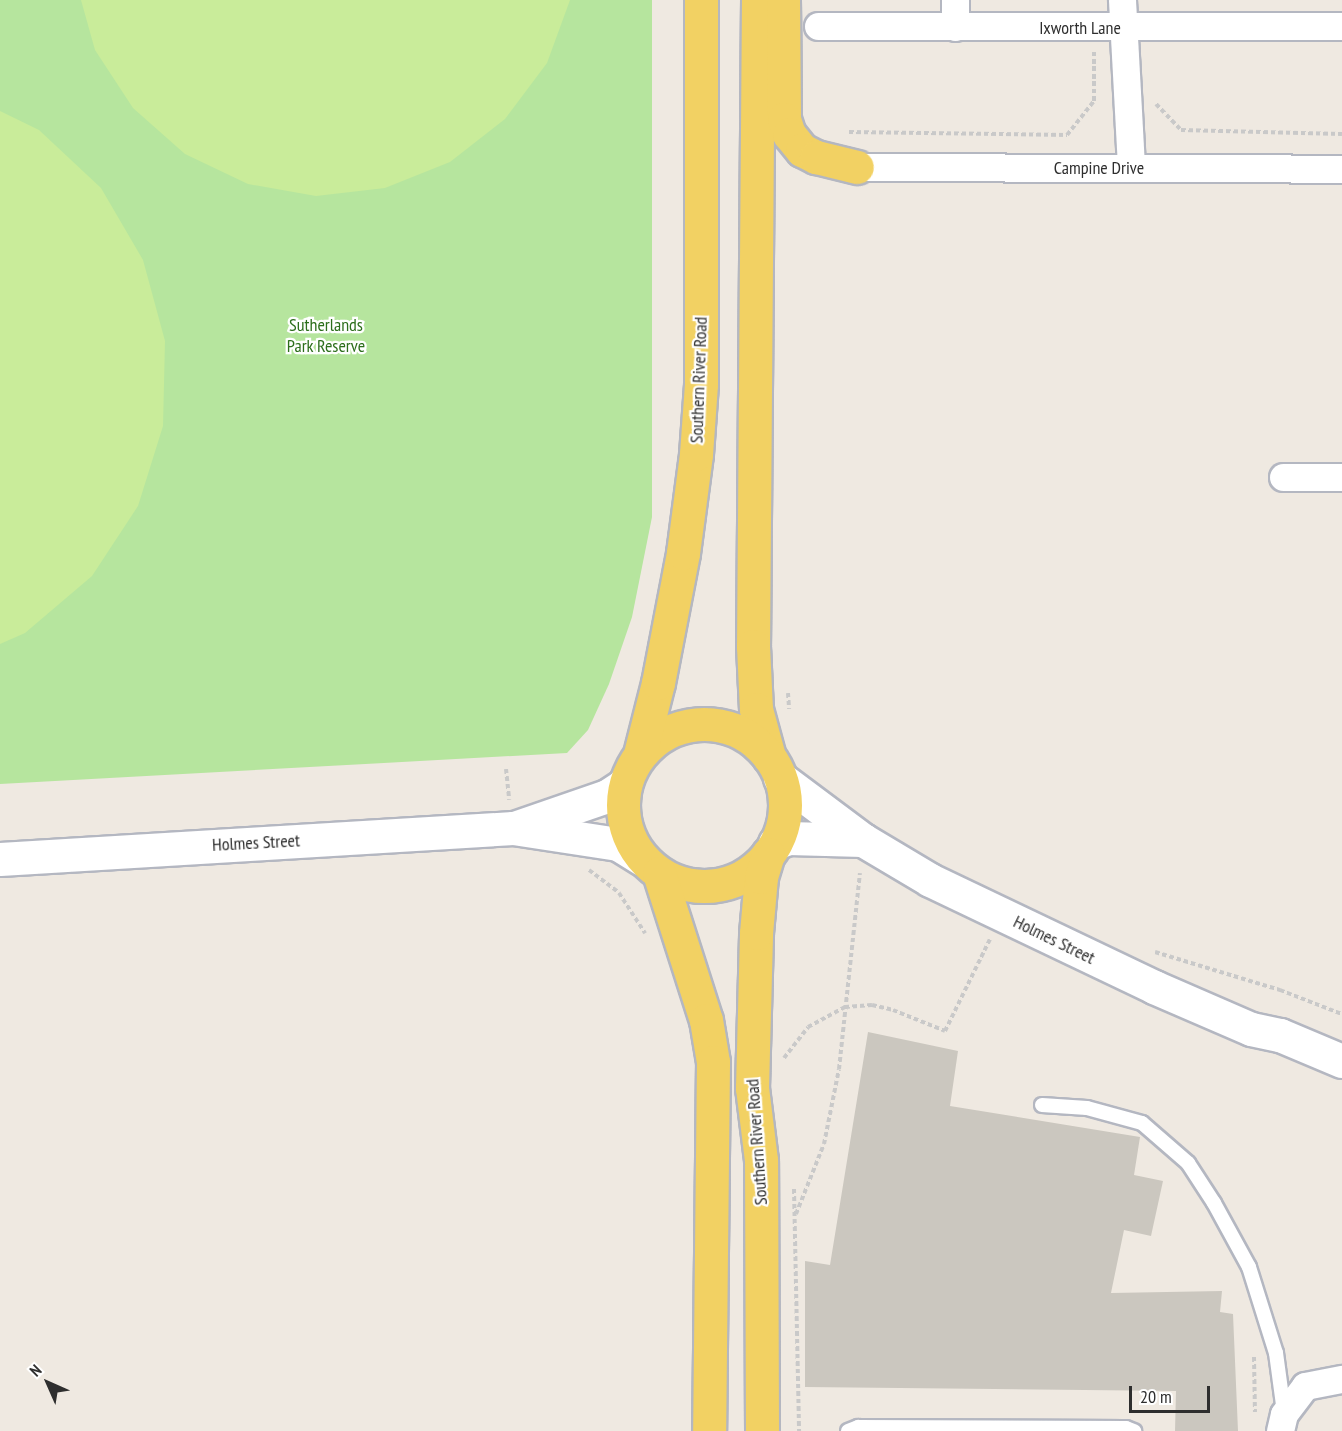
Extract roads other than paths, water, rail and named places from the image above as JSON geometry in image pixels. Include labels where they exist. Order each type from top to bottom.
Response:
[{"type":"main road","name":"Southern River Road","points":[[633,768],[655,699],[681,564],[696,454],[701,384],[701,0]]},
{"type":"main road","points":[[651,866],[677,882],[697,886],[717,885],[736,879],[754,868],[771,849],[781,831],[785,804],[756,709],[753,646],[758,0]]},
{"type":"main road","points":[[783,0],[784,119],[789,134],[802,150],[816,157],[857,167]]},
{"type":"main road","points":[[709,1431],[713,1062],[706,1020],[651,866],[628,836],[622,808],[633,768],[669,731],[705,724],[724,726],[741,733],[775,768]]},
{"type":"main road","name":"Holmes Street","points":[[513,828],[607,796],[624,785],[633,768]]},
{"type":"main road","name":"Holmes Street","points":[[775,768],[867,842],[930,880],[1154,987],[1251,1029],[1280,1035],[1342,1060]]},
{"type":"main road","name":"Holmes Street","points":[[0,859],[513,828],[618,844],[651,866]]},
{"type":"main road","points":[[771,849],[788,838],[867,842]]},
{"type":"main road","name":"Southern River Road","points":[[762,1431],[761,1160],[752,1088],[756,933],[761,877],[771,849]]},
{"type":"main road","name":"Holmes Street","points":[[1251,1029],[1274,1046],[1342,1076]]},
{"type":"street","points":[[955,0],[955,27]]},
{"type":"street","points":[[1122,0],[1131,168]]},
{"type":"street","name":"Ixworth Lane","points":[[818,26],[1094,28],[1342,26]]},
{"type":"street","name":"Campine Drive","points":[[857,167],[1342,169]]},
{"type":"street","points":[[1283,477],[1342,477]]},
{"type":"street","points":[[1282,1422],[1305,1386],[1342,1379]]},
{"type":"lane","points":[[1042,1105],[1087,1108],[1142,1123],[1188,1163],[1214,1203],[1249,1267],[1276,1353],[1282,1422]]},
{"type":"lane","points":[[848,1431],[858,1427],[996,1430],[1126,1428],[1134,1431]]},
{"type":"park label","name":"Sutherlands Park Reserve","points":[[326,336]]}]
